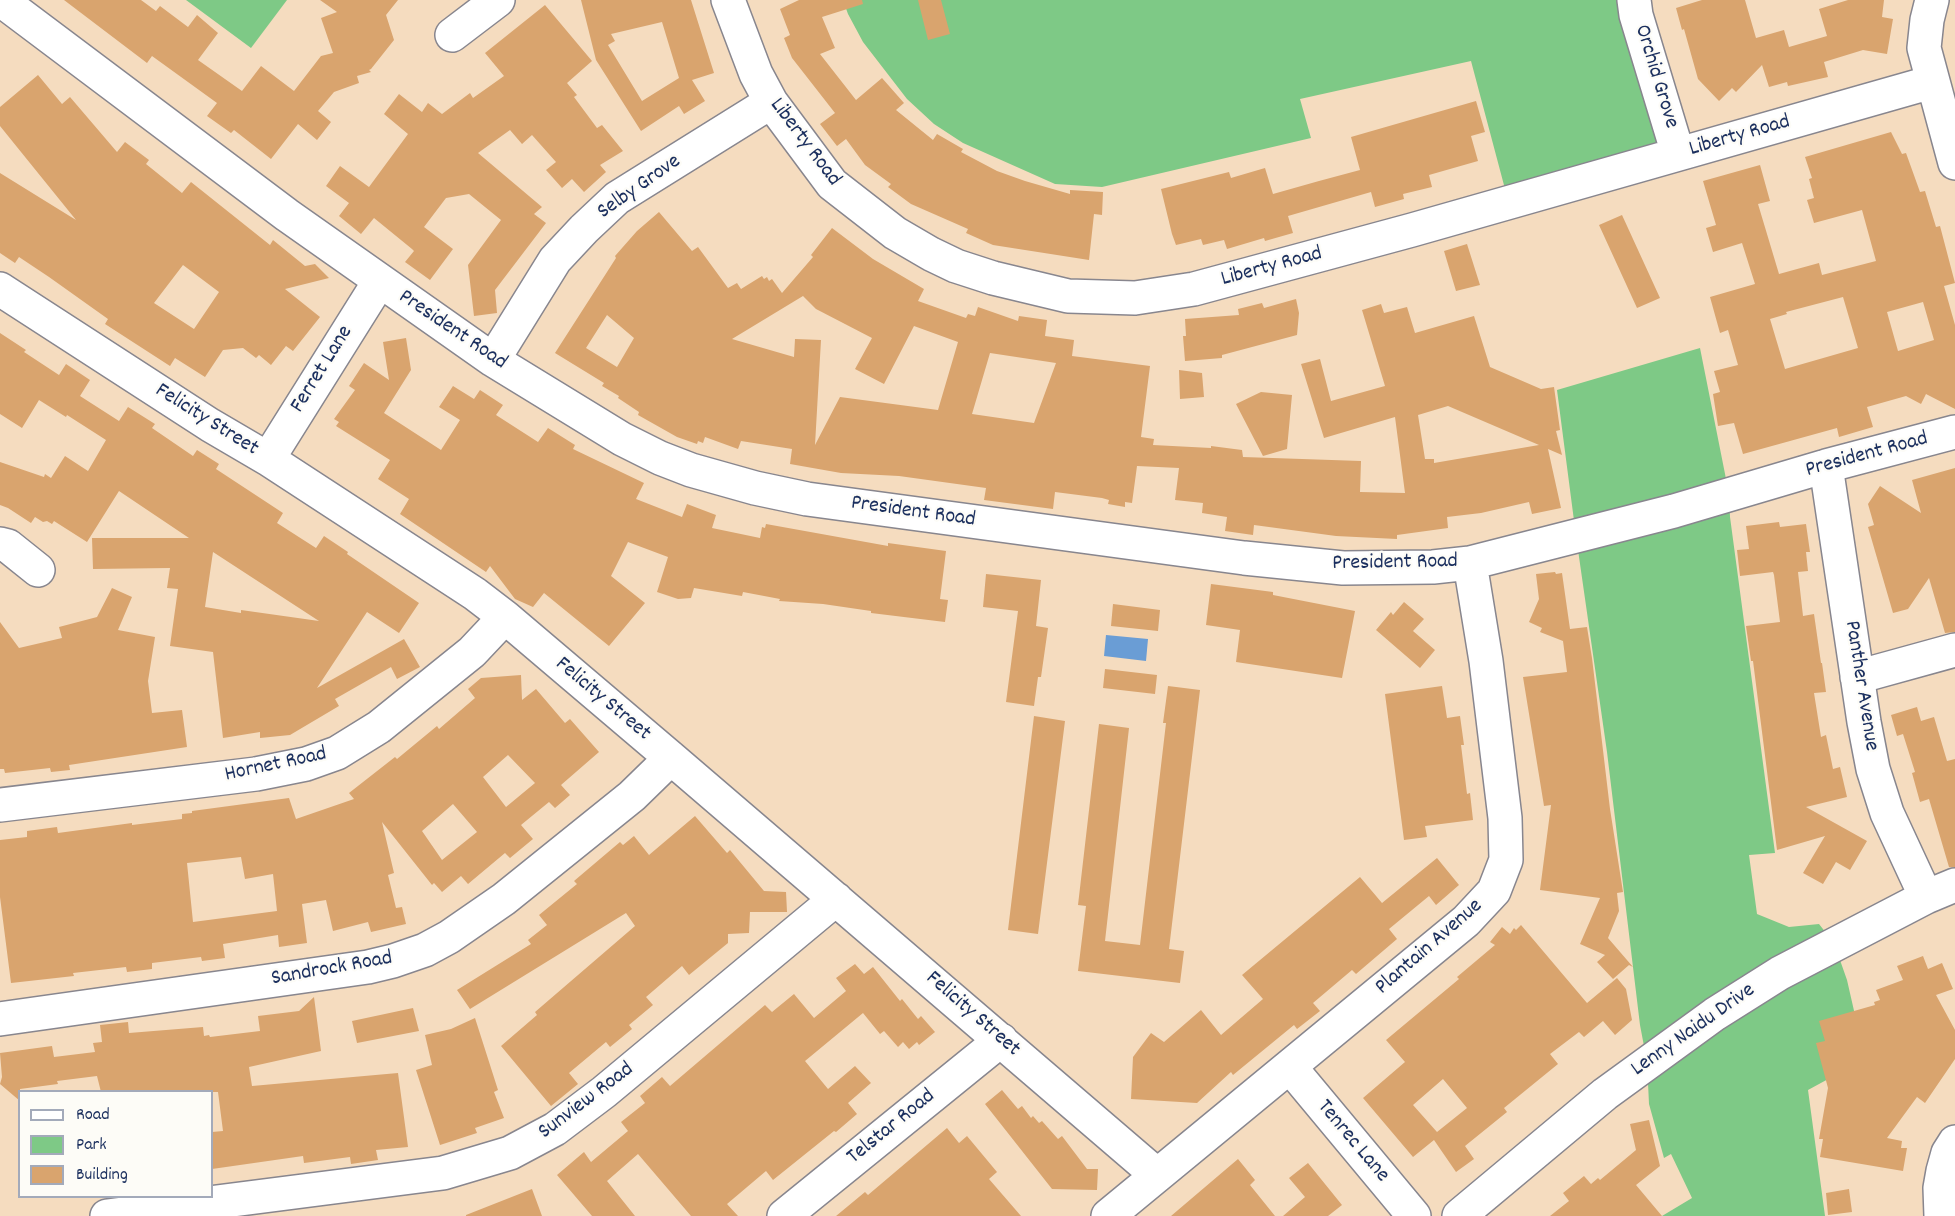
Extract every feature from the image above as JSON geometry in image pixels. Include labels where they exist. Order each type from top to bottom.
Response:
[{"type":"street","name":"President Road","points":[[1,0],[287,215],[493,360],[622,439],[660,458],[723,480],[765,490],[807,499],[1244,558],[1343,568],[1433,567],[1470,563],[1674,511],[1826,466],[1955,432]]},
{"type":"street","points":[[452,35],[498,0]]},
{"type":"street","name":"Liberty Road","points":[[728,0],[756,74],[771,102],[832,184],[895,233],[948,262],[993,278],[1068,296],[1108,298],[1156,296],[1194,289],[1932,82]]},
{"type":"street","name":"Orchid Grove","points":[[1634,0],[1636,15],[1678,154]]},
{"type":"street","points":[[1932,0],[1924,48],[1955,163]]},
{"type":"street","name":"Selby Grove","points":[[493,360],[555,260],[592,221],[617,198],[771,102]]},
{"type":"street","name":"Ferret Lane","points":[[268,459],[380,282]]},
{"type":"street","name":"Felicity Street","points":[[0,289],[475,594],[671,758],[1157,1175]]},
{"type":"street","name":"Panther Avenue","points":[[1826,466],[1857,677],[1878,787],[1887,813],[1940,891]]},
{"type":"street","points":[[0,544],[8,546],[38,570]]},
{"type":"street","name":"Plantain Avenue","points":[[1108,1216],[1479,909],[1494,891],[1506,860],[1505,818],[1486,661],[1470,563]]},
{"type":"street","name":"Hornet Road","points":[[0,805],[256,774],[306,764],[337,753],[379,727],[472,652],[505,618]]},
{"type":"street","points":[[1857,677],[1955,650]]},
{"type":"street","name":"Sandrock Road","points":[[0,1019],[368,967],[393,962],[425,950],[449,937],[504,899],[632,796],[671,758]]},
{"type":"street","name":"Lenny Naidu Drive","points":[[1459,1216],[1605,1094],[1714,1014],[1780,973],[1940,891]]},
{"type":"street","name":"Sunview Road","points":[[107,1216],[443,1173],[510,1153],[555,1129],[604,1092],[836,899]]},
{"type":"street","name":"Telstar Road","points":[[783,1216],[1000,1040]]},
{"type":"street","name":"Tenrec Lane","points":[[1290,1067],[1414,1216]]},
{"type":"street","points":[[1941,1216],[1943,1171],[1948,1153],[1955,1142]]},
{"type":"green space","points":[[186,0],[287,0],[251,48]]},
{"type":"green space","points":[[843,0],[1634,0],[1677,155],[1509,204],[1471,61],[1300,99],[1311,138],[1102,187],[1055,184],[963,143],[934,124],[907,99],[863,42]]},
{"type":"green space","points":[[1700,348],[1729,494],[1730,517],[1775,853],[1749,855],[1757,914],[1789,927],[1819,924],[1834,943],[1847,980],[1865,1059],[1808,1090],[1825,1216],[1662,1216],[1692,1198],[1671,1154],[1664,1158],[1649,1104],[1647,1062],[1640,1025],[1607,752],[1557,390]]},
{"type":"water","points":[[1106,635],[1148,639],[1146,661],[1104,656]]},
{"type":"building","points":[[64,0],[141,0],[156,11],[160,6],[188,27],[197,15],[218,33],[198,60],[242,91],[261,66],[294,91],[321,56],[333,53],[321,18],[337,12],[320,0],[398,0],[386,15],[394,40],[369,70],[371,72],[357,76],[359,83],[334,92],[318,111],[331,122],[317,140],[298,124],[271,159],[234,130],[231,133],[207,116],[217,103],[152,56],[147,63]]},
{"type":"building","points":[[581,0],[691,0],[714,73],[692,80],[705,101],[684,114],[679,106],[641,131],[596,60]],"holes":[[[662,22],[679,78],[642,101],[608,45],[615,41],[611,34]]]},
{"type":"building","points":[[799,0],[862,0],[863,4],[822,17],[835,48],[820,54],[856,100],[882,78],[904,103],[896,110],[933,140],[937,134],[963,149],[961,152],[997,171],[1025,181],[1070,194],[1070,190],[1103,192],[1102,215],[1094,214],[1089,260],[993,245],[966,233],[968,229],[911,204],[888,187],[891,184],[865,165],[846,139],[837,146],[820,124],[835,113],[792,58],[784,38],[790,35],[780,9]]},
{"type":"building","points":[[918,0],[941,0],[950,34],[928,40]]},
{"type":"building","points":[[1702,0],[1745,0],[1756,38],[1784,30],[1789,47],[1827,36],[1819,9],[1848,0],[1884,0],[1882,17],[1893,19],[1887,54],[1863,50],[1824,62],[1828,77],[1788,86],[1787,82],[1769,87],[1762,65],[1736,92],[1732,88],[1719,101],[1698,79],[1676,8]]},
{"type":"building","points":[[545,5],[592,61],[567,83],[577,95],[574,97],[597,128],[602,125],[623,151],[600,165],[606,172],[584,192],[572,179],[562,188],[546,170],[556,162],[532,135],[522,144],[510,130],[478,153],[542,207],[534,214],[546,223],[495,290],[497,313],[474,316],[468,265],[501,220],[469,194],[446,198],[424,227],[453,249],[430,280],[405,262],[414,251],[374,218],[361,234],[339,216],[349,203],[326,186],[340,166],[369,187],[408,134],[384,114],[399,94],[422,112],[428,103],[442,114],[470,93],[473,98],[504,76],[485,53]]},
{"type":"building","points":[[38,75],[62,104],[70,97],[117,152],[125,142],[149,160],[146,164],[182,193],[191,182],[270,245],[273,240],[305,266],[315,264],[329,278],[285,289],[320,317],[293,351],[286,346],[271,365],[259,355],[256,358],[243,348],[223,350],[205,377],[175,358],[170,366],[105,324],[108,319],[49,277],[19,257],[15,263],[0,253],[0,173],[76,220],[0,126],[0,107]],"holes":[[[183,265],[219,292],[194,329],[154,303]]]},
{"type":"building","points":[[1476,101],[1485,132],[1471,136],[1478,161],[1429,175],[1432,187],[1403,194],[1404,199],[1375,207],[1371,192],[1288,216],[1293,233],[1265,241],[1264,238],[1227,249],[1224,240],[1203,245],[1201,239],[1176,245],[1161,189],[1229,172],[1231,178],[1265,168],[1273,194],[1360,170],[1351,137]]},
{"type":"building","points":[[1891,132],[1902,154],[1906,153],[1920,192],[1925,191],[1936,227],[1940,226],[1955,283],[1944,286],[1955,325],[1955,409],[1926,394],[1921,404],[1906,396],[1867,407],[1873,427],[1839,437],[1837,428],[1743,454],[1734,423],[1718,426],[1713,394],[1720,392],[1714,371],[1738,365],[1728,330],[1720,333],[1710,297],[1755,284],[1742,243],[1713,252],[1706,228],[1716,225],[1703,181],[1760,165],[1770,201],[1758,204],[1779,274],[1819,263],[1822,275],[1876,261],[1862,210],[1814,223],[1807,200],[1814,198],[1809,179],[1812,178],[1805,157]],"holes":[[[1843,297],[1858,348],[1785,369],[1770,319],[1787,314],[1786,312]],[[1923,302],[1934,340],[1898,351],[1887,312]]]},
{"type":"building","points":[[659,212],[692,251],[698,247],[728,288],[737,283],[741,289],[762,276],[764,279],[767,277],[769,281],[772,279],[782,293],[813,257],[811,255],[832,228],[873,259],[924,289],[918,301],[966,318],[968,314],[975,316],[978,307],[1018,321],[1019,316],[1047,320],[1045,336],[1074,340],[1072,356],[1150,366],[1141,437],[1154,439],[1153,445],[1211,448],[1211,446],[1242,450],[1243,457],[1361,461],[1360,492],[1405,493],[1395,417],[1324,438],[1301,364],[1320,359],[1331,401],[1385,386],[1362,310],[1381,304],[1384,313],[1407,307],[1415,333],[1474,316],[1490,367],[1541,389],[1554,387],[1560,430],[1556,431],[1562,455],[1548,449],[1561,508],[1532,514],[1529,502],[1481,513],[1447,517],[1448,528],[1397,535],[1397,539],[1336,536],[1254,525],[1253,535],[1225,531],[1227,517],[1202,513],[1203,503],[1175,500],[1179,468],[1137,466],[1132,503],[1125,502],[1125,507],[1108,504],[1109,500],[1102,498],[1055,492],[1053,509],[984,500],[986,488],[899,476],[841,473],[790,464],[792,449],[741,441],[738,449],[705,437],[703,443],[698,441],[697,444],[677,437],[638,415],[639,412],[602,386],[604,383],[555,353],[616,258],[615,256],[637,231]],"holes":[[[803,296],[816,309],[872,338],[855,369],[884,384],[914,326],[958,342],[938,410],[840,397],[815,445],[821,340],[795,339],[794,357],[732,339]],[[607,315],[634,338],[617,367],[586,348]],[[990,353],[1056,363],[1034,423],[972,414]],[[1448,406],[1539,445],[1434,463],[1434,459],[1425,459],[1418,415]]]},
{"type":"building","points":[[1622,215],[1660,298],[1637,308],[1599,225]]},
{"type":"building","points":[[1467,244],[1480,285],[1456,291],[1444,251]]},
{"type":"building","points":[[1296,299],[1299,313],[1297,335],[1222,355],[1222,358],[1185,361],[1183,336],[1186,336],[1185,319],[1239,315],[1238,309],[1262,303],[1264,308]]},
{"type":"building","points":[[0,333],[59,375],[66,364],[90,380],[80,396],[119,421],[128,407],[155,424],[152,428],[193,456],[197,450],[219,464],[216,469],[283,513],[277,523],[316,548],[324,536],[419,603],[399,633],[367,612],[317,688],[404,639],[420,667],[397,679],[391,667],[335,699],[339,706],[290,735],[260,738],[260,732],[223,738],[213,652],[170,646],[178,589],[167,588],[170,568],[93,569],[92,538],[189,538],[119,491],[87,542],[54,521],[52,524],[35,517],[31,523],[0,505],[0,462],[44,477],[45,474],[51,478],[65,456],[88,471],[106,440],[39,400],[22,428],[0,414]],"holes":[[[213,552],[319,621],[205,607]]]},
{"type":"building","points":[[406,338],[411,370],[384,413],[441,450],[460,420],[439,407],[453,386],[474,399],[480,390],[503,405],[496,415],[538,442],[548,428],[575,445],[573,449],[644,483],[636,499],[682,517],[687,504],[716,515],[712,528],[760,538],[762,527],[765,528],[766,524],[888,546],[888,543],[946,551],[940,599],[948,600],[945,622],[871,613],[871,611],[823,604],[779,601],[780,599],[743,592],[742,596],[694,588],[691,598],[678,599],[657,592],[668,557],[628,542],[611,576],[645,603],[609,646],[544,593],[533,607],[515,599],[490,566],[486,572],[400,514],[409,499],[378,479],[390,460],[336,426],[339,422],[334,419],[355,390],[349,386],[364,363],[389,380],[383,342]]},
{"type":"building","points":[[1179,370],[1202,373],[1204,397],[1180,399]]},
{"type":"building","points":[[1261,392],[1292,395],[1287,449],[1263,456],[1236,404]]},
{"type":"building","points":[[1955,468],[1955,632],[1945,633],[1929,578],[1908,609],[1893,613],[1868,527],[1874,525],[1868,504],[1880,486],[1921,513],[1912,480]]},
{"type":"building","points":[[1779,522],[1780,527],[1806,524],[1810,552],[1806,552],[1808,571],[1798,572],[1803,616],[1814,614],[1826,692],[1814,693],[1821,737],[1826,735],[1833,769],[1840,767],[1847,797],[1806,807],[1867,841],[1850,870],[1836,862],[1823,884],[1803,873],[1825,836],[1777,850],[1753,661],[1751,661],[1746,626],[1780,622],[1773,572],[1740,576],[1737,550],[1749,549],[1746,526]]},
{"type":"building","points":[[1555,572],[1556,574],[1562,573],[1570,629],[1587,627],[1592,658],[1610,809],[1623,892],[1617,893],[1619,911],[1608,938],[1633,967],[1629,965],[1613,979],[1597,962],[1605,955],[1580,944],[1600,898],[1540,890],[1551,805],[1544,806],[1523,677],[1567,672],[1563,641],[1540,632],[1542,628],[1529,622],[1539,599],[1536,574]]},
{"type":"building","points":[[986,574],[1041,580],[1036,626],[1048,628],[1034,706],[1006,702],[1018,611],[983,607]]},
{"type":"building","points":[[1211,584],[1273,592],[1273,595],[1355,611],[1342,678],[1236,662],[1240,630],[1206,625]]},
{"type":"building","points":[[112,588],[132,597],[118,630],[155,637],[148,681],[152,713],[182,710],[187,747],[69,765],[70,770],[51,772],[50,768],[5,773],[4,769],[0,769],[0,622],[19,648],[62,638],[59,627],[97,617]]},
{"type":"building","points":[[1404,602],[1424,619],[1413,631],[1435,650],[1420,668],[1376,630],[1391,612],[1393,615]]},
{"type":"building","points":[[1113,604],[1160,610],[1158,631],[1111,626]]},
{"type":"building","points":[[1105,669],[1157,675],[1155,694],[1103,688]]},
{"type":"building","points":[[521,675],[522,700],[536,689],[565,723],[570,719],[599,752],[561,785],[570,795],[555,808],[549,802],[521,825],[533,839],[510,858],[505,853],[468,884],[461,876],[442,892],[434,883],[432,885],[382,822],[394,873],[388,875],[396,908],[402,907],[406,924],[371,932],[368,922],[333,931],[326,900],[302,904],[307,943],[279,947],[278,935],[223,944],[225,958],[202,961],[201,957],[152,963],[152,969],[127,972],[126,967],[11,983],[0,897],[0,840],[27,837],[27,831],[57,827],[58,833],[182,819],[182,814],[192,813],[192,811],[289,798],[296,819],[354,799],[349,793],[395,757],[397,759],[437,726],[439,729],[475,698],[468,689],[481,678]],"holes":[[[508,755],[535,783],[506,807],[483,777]],[[453,804],[477,832],[442,860],[422,831]],[[241,857],[245,879],[273,874],[277,911],[193,922],[187,863]]]},
{"type":"building","points":[[1168,686],[1200,690],[1169,949],[1184,951],[1180,983],[1078,971],[1086,906],[1078,905],[1099,724],[1129,728],[1105,941],[1140,945],[1166,723],[1163,723]]},
{"type":"building","points":[[1442,686],[1447,718],[1460,716],[1467,794],[1470,793],[1473,820],[1425,826],[1427,837],[1404,840],[1385,694]]},
{"type":"building","points":[[1917,707],[1921,721],[1934,717],[1947,761],[1955,759],[1955,867],[1949,867],[1929,799],[1920,802],[1912,773],[1915,772],[1903,734],[1897,736],[1891,715]]},
{"type":"building","points":[[1034,716],[1065,721],[1038,934],[1008,930]]},
{"type":"building","points":[[695,816],[727,853],[730,850],[764,891],[786,892],[787,912],[750,912],[749,933],[728,934],[728,943],[689,975],[682,966],[646,997],[653,1005],[629,1025],[632,1029],[610,1047],[606,1042],[569,1073],[578,1084],[551,1106],[501,1046],[537,1015],[535,1012],[635,926],[626,913],[470,1009],[457,990],[531,944],[528,940],[547,925],[539,915],[577,884],[574,881],[620,842],[623,845],[634,836],[649,855]]},
{"type":"building","points":[[1437,858],[1459,885],[1436,905],[1429,896],[1389,929],[1397,939],[1356,974],[1352,970],[1313,1003],[1320,1011],[1297,1029],[1294,1025],[1233,1075],[1231,1072],[1197,1103],[1131,1099],[1133,1057],[1151,1033],[1164,1042],[1201,1010],[1221,1035],[1263,999],[1242,975],[1360,877],[1382,903]]},
{"type":"building","points":[[1521,925],[1587,1003],[1617,978],[1626,989],[1632,1020],[1615,1035],[1603,1021],[1584,1037],[1579,1032],[1550,1054],[1558,1064],[1504,1108],[1507,1112],[1465,1146],[1474,1159],[1456,1172],[1434,1140],[1413,1157],[1363,1098],[1405,1062],[1386,1040],[1459,979],[1457,977],[1495,945],[1490,942],[1502,927],[1510,934],[1514,928],[1516,930]],"holes":[[[1443,1079],[1467,1108],[1437,1132],[1413,1105]]]},
{"type":"building","points":[[1923,956],[1928,969],[1942,963],[1953,989],[1936,995],[1955,1030],[1955,1059],[1925,1103],[1917,1097],[1887,1138],[1902,1141],[1901,1148],[1907,1148],[1903,1171],[1820,1157],[1823,1139],[1819,1139],[1828,1088],[1816,1043],[1825,1041],[1819,1021],[1875,1005],[1874,1002],[1880,1000],[1876,990],[1903,980],[1897,966]]},
{"type":"building","points":[[855,964],[864,974],[873,967],[900,1001],[902,999],[918,1019],[921,1016],[935,1032],[919,1045],[917,1042],[909,1049],[903,1042],[898,1047],[884,1031],[880,1034],[863,1013],[805,1061],[828,1089],[855,1066],[871,1083],[848,1103],[857,1114],[836,1132],[834,1131],[773,1180],[766,1171],[727,1204],[738,1216],[691,1216],[638,1154],[607,1181],[635,1216],[592,1216],[557,1175],[584,1152],[591,1162],[628,1131],[621,1122],[645,1103],[640,1096],[662,1077],[670,1086],[765,1005],[772,1012],[794,994],[814,1018],[846,991],[836,978]]},
{"type":"building","points":[[314,997],[321,1051],[249,1067],[252,1086],[398,1073],[408,1147],[376,1150],[378,1160],[351,1164],[350,1157],[304,1163],[303,1156],[213,1169],[213,1132],[223,1131],[218,1092],[213,1092],[213,1090],[100,1090],[97,1076],[20,1089],[18,1099],[0,1084],[2,1077],[0,1053],[52,1046],[54,1057],[95,1052],[93,1043],[102,1042],[100,1025],[128,1022],[129,1033],[203,1027],[204,1036],[209,1035],[210,1037],[260,1031],[258,1016],[299,1011]]},
{"type":"building","points":[[413,1008],[419,1031],[357,1043],[352,1021]]},
{"type":"building","points":[[475,1018],[498,1090],[494,1092],[504,1118],[475,1128],[477,1133],[440,1145],[416,1070],[432,1065],[425,1035],[451,1029]]},
{"type":"building","points":[[1002,1090],[1018,1109],[1022,1106],[1031,1118],[1033,1116],[1039,1123],[1042,1121],[1058,1139],[1062,1136],[1087,1169],[1098,1169],[1097,1190],[1052,1189],[985,1104]]},
{"type":"building","points":[[1649,1120],[1660,1166],[1636,1185],[1662,1216],[1550,1216],[1569,1201],[1563,1193],[1584,1176],[1591,1184],[1598,1178],[1600,1180],[1636,1150],[1630,1124]]},
{"type":"building","points":[[947,1128],[959,1143],[967,1136],[997,1172],[989,1179],[1021,1216],[836,1216],[865,1192],[868,1195]]},
{"type":"building","points":[[1238,1159],[1255,1180],[1250,1185],[1275,1216],[1171,1216]]},
{"type":"building","points":[[1308,1163],[1342,1205],[1328,1216],[1283,1216],[1305,1197],[1289,1178]]},
{"type":"building","points":[[532,1189],[542,1216],[466,1216],[466,1215]]},
{"type":"building","points":[[1849,1189],[1852,1212],[1828,1215],[1826,1193]]}]
